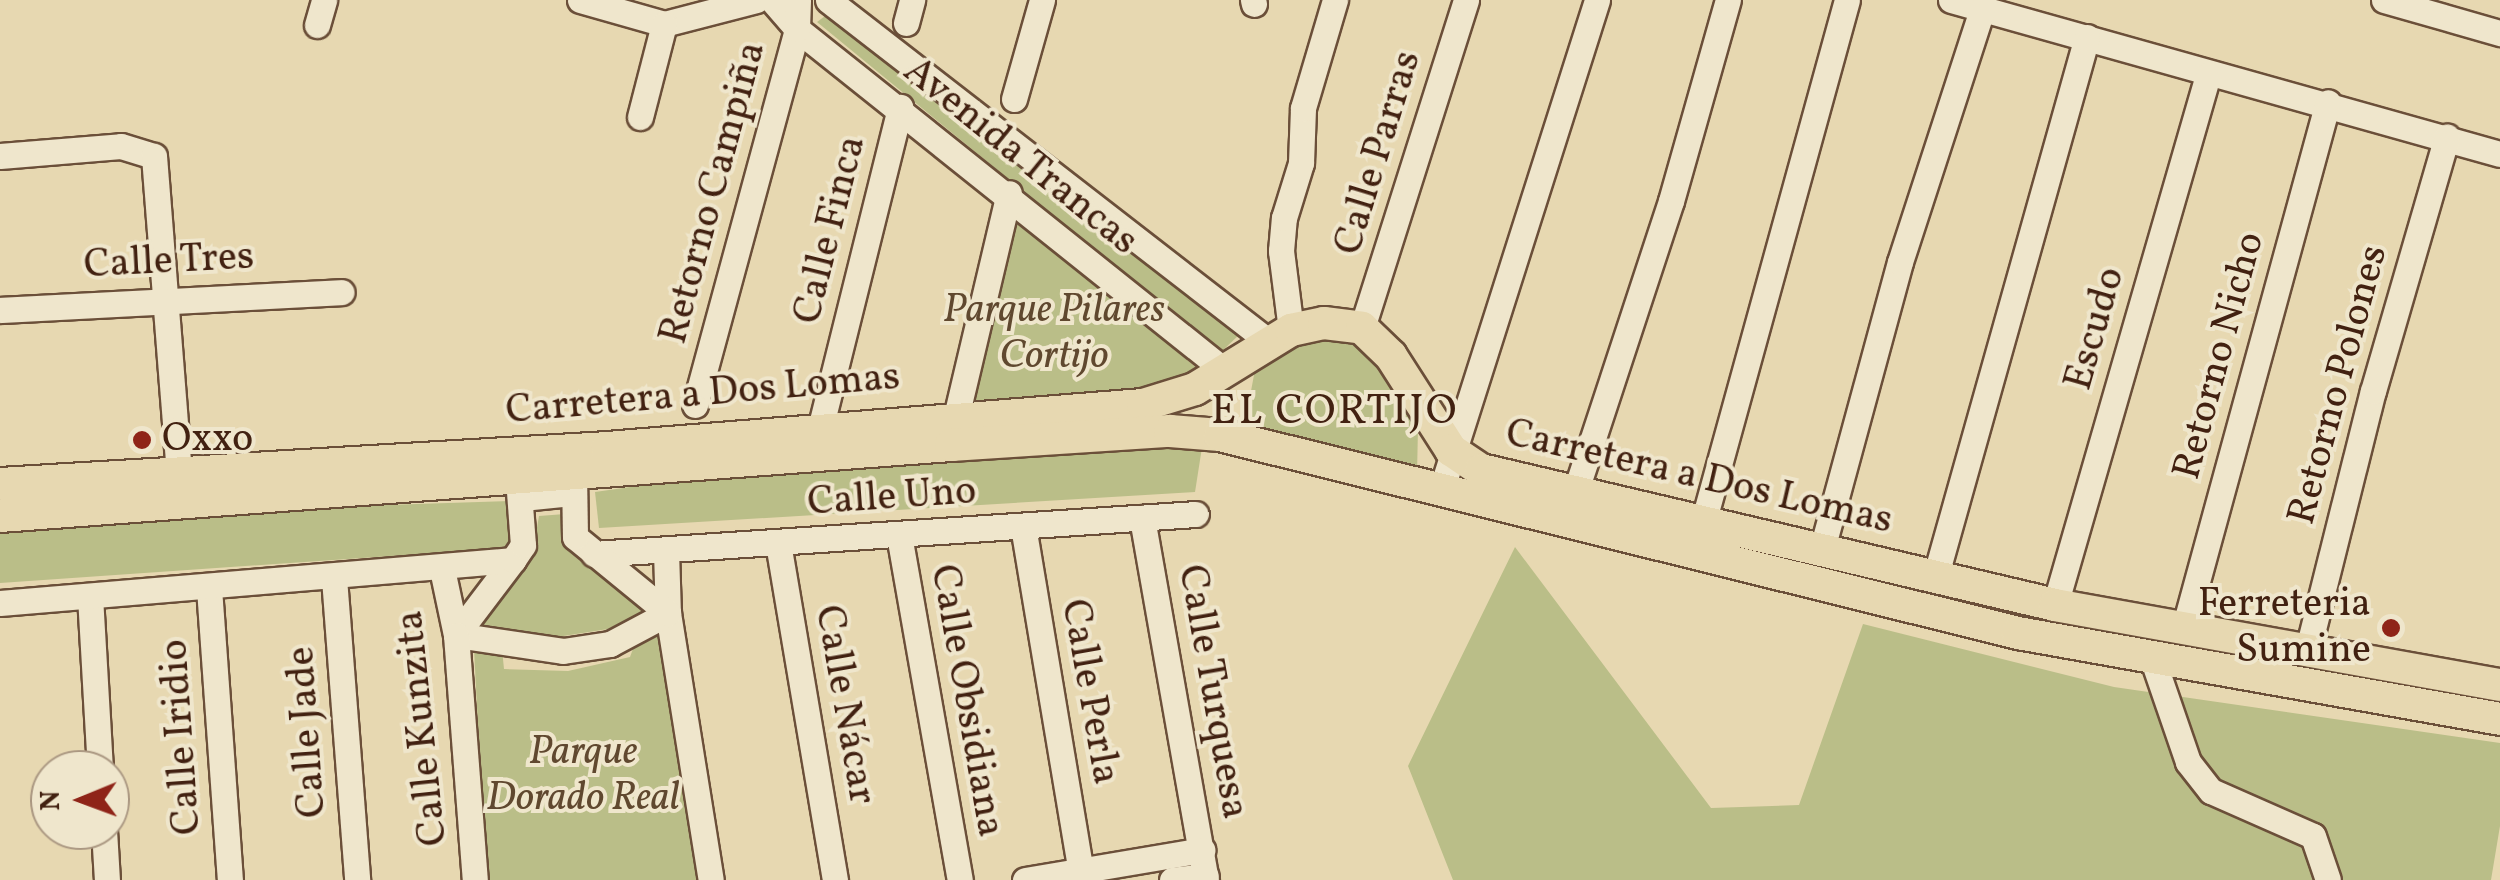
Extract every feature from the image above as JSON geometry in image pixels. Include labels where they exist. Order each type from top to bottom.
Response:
[{"type":"main road","name":"Carretera a Dos Lomas","points":[[0,484],[180,489],[520,488],[573,484],[674,454],[820,429],[1142,405],[1195,389],[1280,336],[1324,323],[1362,328],[1392,356],[1451,450],[1481,470],[2056,605],[2500,685]]},
{"type":"main road","name":"Carretera a Dos Lomas","points":[[0,516],[180,489],[674,454],[1170,431],[1263,441],[1693,557],[2154,663],[2500,719]]},
{"type":"street","points":[[580,0],[664,24],[756,0]]},
{"type":"street","name":"Avenida Trancas","points":[[772,0],[798,29],[1009,193],[1224,370]]},
{"type":"street","name":"Retorno Campiña","points":[[695,405],[798,29],[798,0]]},
{"type":"street","name":"Avenida Trancas","points":[[828,0],[1280,336]]},
{"type":"street","points":[[1014,99],[1042,0]]},
{"type":"street","points":[[1280,336],[1280,251],[1284,218],[1301,163],[1302,108],[1335,0]]},
{"type":"street","name":"Calle Parras","points":[[1362,328],[1466,0]]},
{"type":"street","points":[[1441,491],[1597,0]]},
{"type":"street","points":[[1575,493],[1672,201],[1728,0]]},
{"type":"street","points":[[1703,523],[1848,0]]},
{"type":"street","points":[[1951,0],[2208,74],[2328,102],[2500,154]]},
{"type":"street","points":[[2392,1],[2500,33]]},
{"type":"street","points":[[1822,548],[1900,262],[1982,9]]},
{"type":"street","points":[[640,117],[664,24]]},
{"type":"street","points":[[1935,578],[2086,37]]},
{"type":"street","name":"Escudo","points":[[2056,605],[2208,74]]},
{"type":"street","name":"Retorno Nicho","points":[[2184,629],[2328,102]]},
{"type":"street","name":"Calle Finca","points":[[820,429],[900,107]]},
{"type":"street","name":"Retorno Polones","points":[[2307,653],[2373,390],[2447,137]]},
{"type":"street","points":[[0,156],[121,146],[154,156],[168,296],[180,489]]},
{"type":"street","points":[[956,417],[1009,193]]},
{"type":"street","name":"Calle Tres","points":[[0,310],[168,296],[342,292]]},
{"type":"street","points":[[573,484],[575,538],[668,613]]},
{"type":"street","points":[[520,488],[523,545],[456,636],[562,651],[610,644],[668,613]]},
{"type":"street","name":"Calle Uno","points":[[594,554],[1196,514]]},
{"type":"street","name":"Calle Turquesa","points":[[1142,518],[1205,868]]},
{"type":"street","name":"Calle Perla","points":[[1023,526],[1081,871]]},
{"type":"street","name":"Calle Obsidiana","points":[[899,535],[960,880]]},
{"type":"street","name":"Calle Nácar","points":[[778,543],[835,880]]},
{"type":"street","points":[[666,551],[668,613],[710,880]]},
{"type":"street","points":[[0,603],[442,569],[513,560]]},
{"type":"street","name":"Calle Kunzita","points":[[442,569],[456,636],[475,880]]},
{"type":"street","name":"Calle Jade","points":[[334,578],[357,880]]},
{"type":"street","name":"Calle Iridio","points":[[209,588],[230,880]]},
{"type":"street","points":[[90,596],[99,750]]},
{"type":"street","points":[[2154,663],[2188,762],[2212,791],[2313,836],[2328,880]]},
{"type":"street","points":[[106,850],[108,880]]},
{"type":"street","points":[[1024,880],[1081,871],[1205,868]]},
{"type":"street","points":[[1172,880],[1205,868]]},
{"type":"green space","points":[[832,11],[1241,333],[1220,353],[817,22]]},
{"type":"green space","name":"Parque Pilares Cortijo","points":[[1018,218],[1205,375],[1152,396],[966,407]]},
{"type":"green space","points":[[1300,329],[1353,332],[1386,367],[1418,427],[1417,475],[1244,429],[1256,364]]},
{"type":"green space","points":[[1203,441],[1195,492],[599,528],[595,492],[715,475]]},
{"type":"green space","points":[[513,501],[516,537],[507,548],[0,583],[0,525],[139,513]]},
{"type":"green space","points":[[565,514],[649,609],[608,629],[557,637],[517,637],[482,626],[533,551],[539,516]]},
{"type":"green space","points":[[1515,547],[1711,808],[1799,805],[1863,624],[2114,687],[2500,743],[2500,826],[2491,880],[1453,880],[1408,766]]},
{"type":"green space","name":"Parque Dorado Real","points":[[665,630],[699,880],[486,880],[474,649],[502,649],[504,669],[568,671],[630,657],[638,635]]},
{"type":"place","name":"Oxxo","points":[[142,440]]},
{"type":"place","name":"Ferreteria Sumine","points":[[2391,628]]},
{"type":"district","name":"EL CORTIJO","points":[[1335,413]]}]
